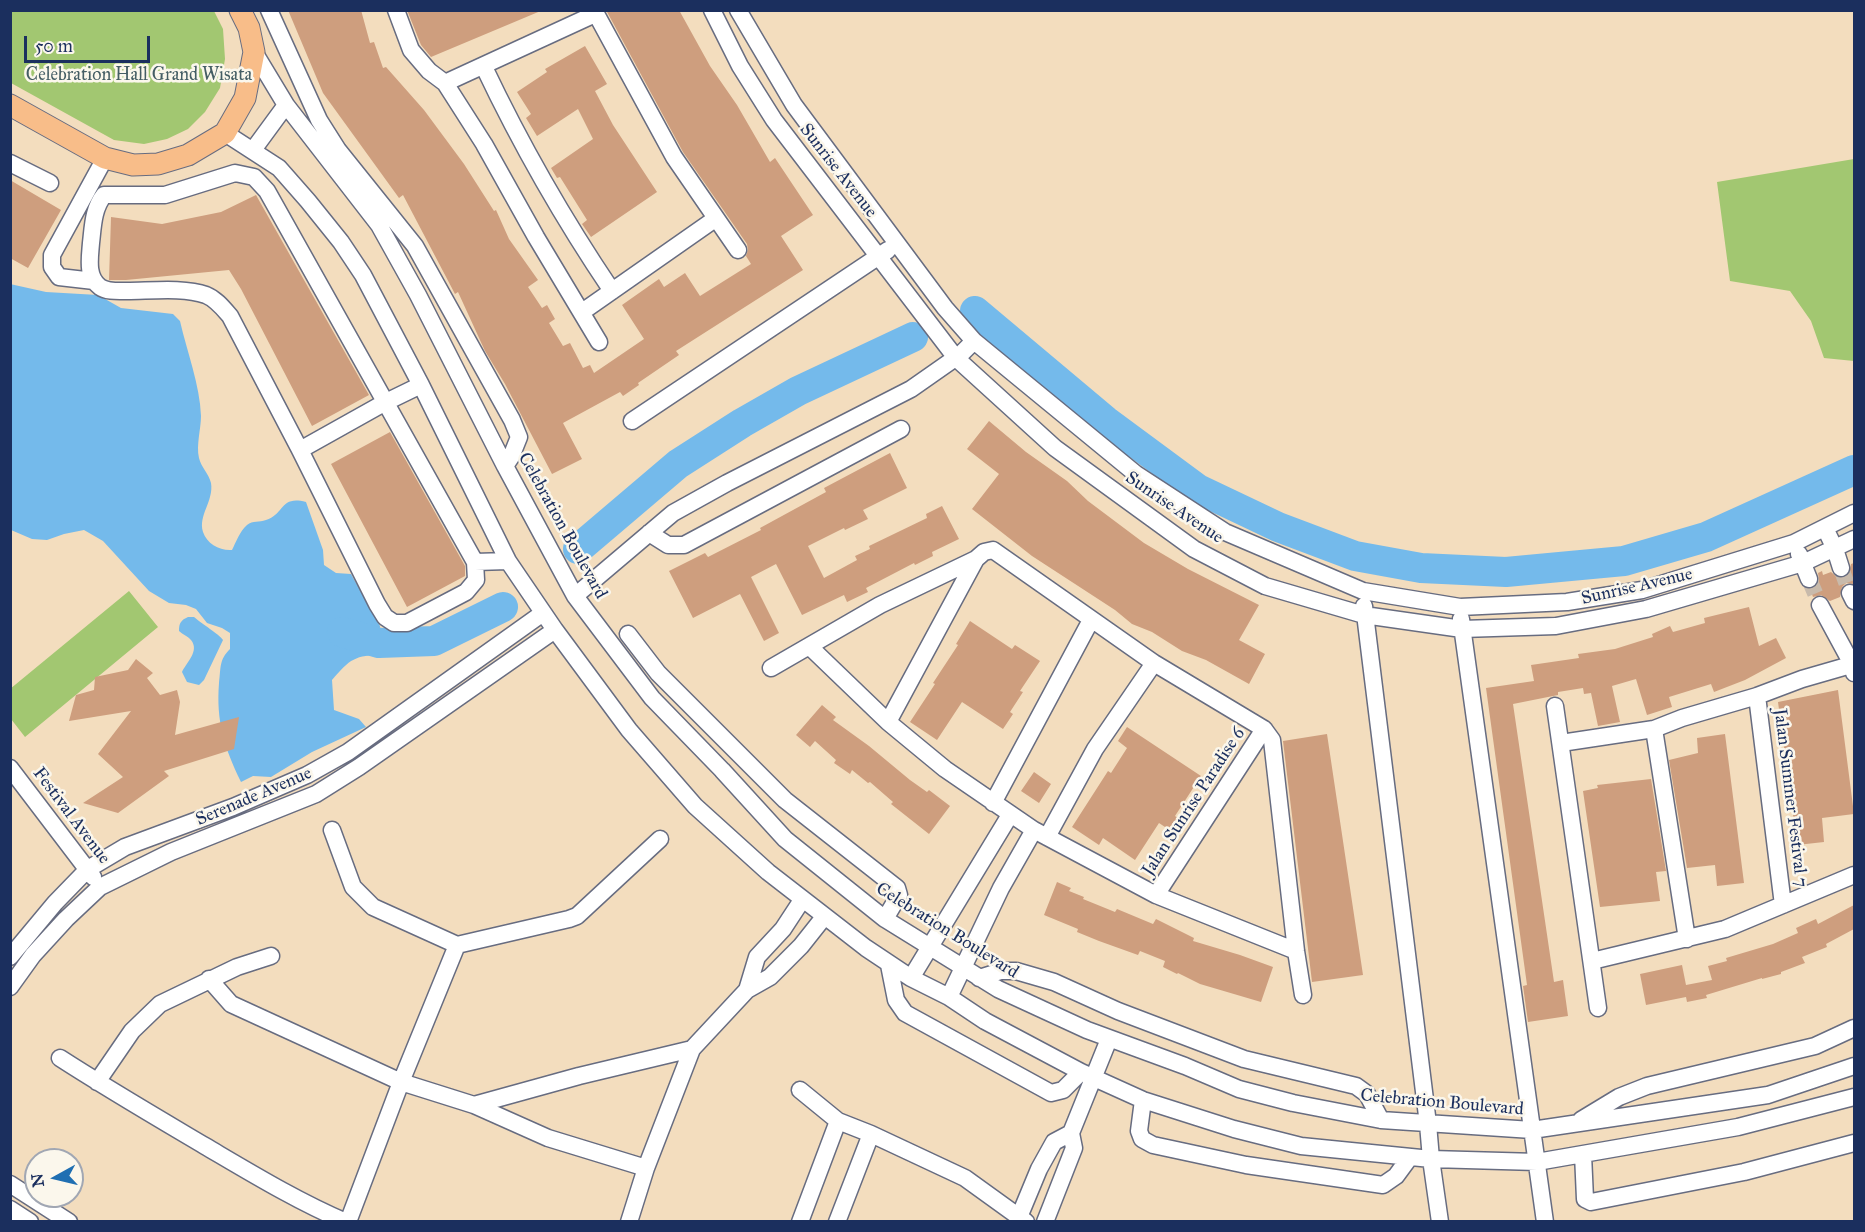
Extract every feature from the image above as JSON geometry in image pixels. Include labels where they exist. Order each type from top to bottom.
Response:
[{"type":"main road","points":[[10,105],[105,158],[133,165],[158,164],[188,155],[225,133],[245,98],[254,52],[249,28],[240,10]]},
{"type":"street","points":[[269,10],[320,120],[338,150],[415,246],[512,420],[519,437],[505,466]]},
{"type":"street","points":[[396,10],[411,50],[429,71],[445,83],[484,144],[599,342]]},
{"type":"street","name":"Sunrise Avenue","points":[[711,10],[740,66],[774,120],[956,358],[1055,448],[1194,549],[1265,585],[1364,615],[1462,628],[1556,626],[1646,609],[1803,563],[1854,539]]},
{"type":"street","name":"Sunrise Avenue","points":[[738,10],[794,105],[899,243],[945,308],[974,341],[1136,474],[1225,532],[1363,591],[1460,607],[1566,602],[1642,590],[1794,543],[1854,513]]},
{"type":"street","points":[[445,83],[484,67],[595,12],[674,157],[738,250]]},
{"type":"street","name":"Celebration Boulevard","points":[[254,52],[286,105],[379,225],[575,596],[652,698],[785,839],[885,919],[998,989],[1108,1039],[1185,1066],[1239,1089],[1293,1103],[1381,1120],[1532,1130],[1767,1095],[1854,1066]]},
{"type":"street","points":[[484,67],[507,117],[577,240],[612,291]]},
{"type":"street","points":[[253,150],[286,105]]},
{"type":"street","points":[[225,133],[279,168],[341,242],[363,275],[421,385],[508,561],[555,630],[629,730],[695,806],[802,900],[889,965],[950,997],[985,1021],[1143,1100],[1234,1130],[1301,1146],[1431,1159],[1537,1162],[1738,1127],[1854,1097]]},
{"type":"street","points":[[94,281],[59,277],[51,262],[52,255],[105,158]]},
{"type":"street","points":[[10,163],[50,183]]},
{"type":"street","points":[[235,173],[254,177],[267,191],[384,403],[475,562],[476,579],[466,592],[407,623],[394,623],[385,617],[376,604],[300,450],[230,316],[220,304],[205,295],[187,292],[114,291],[100,288],[94,281],[89,266],[95,212],[104,195],[165,195],[235,173]]},
{"type":"street","points":[[582,312],[715,219]]},
{"type":"street","points":[[632,421],[899,243]]},
{"type":"street","points":[[575,596],[673,513],[911,390],[956,358],[974,341]]},
{"type":"street","points":[[300,450],[421,385]]},
{"type":"street","points":[[649,533],[668,545],[684,545],[901,429]]},
{"type":"street","points":[[1825,528],[1841,568]]},
{"type":"street","points":[[1794,543],[1809,579]]},
{"type":"street","points":[[771,668],[880,606],[976,559],[984,552],[993,550],[1154,663],[1264,729],[1272,740],[1303,994]]},
{"type":"street","points":[[888,722],[976,559]]},
{"type":"street","points":[[475,562],[508,561]]},
{"type":"street","points":[[1363,591],[1364,615],[1440,1221]]},
{"type":"street","points":[[1561,743],[1654,729],[1802,679],[1854,668],[1820,605]]},
{"type":"street","points":[[1460,607],[1545,1221]]},
{"type":"street","name":"Serenade Avenue","points":[[10,957],[55,903],[88,869],[125,847],[233,807],[307,775],[348,752],[543,613]]},
{"type":"street","points":[[993,803],[1091,620]]},
{"type":"street","name":"Serenade Avenue","points":[[10,987],[33,955],[66,919],[100,888],[171,852],[316,794],[359,767],[555,630]]},
{"type":"street","points":[[628,634],[658,673],[785,800],[897,888],[899,895],[885,919]]},
{"type":"street","points":[[810,647],[888,722],[945,769],[1010,815],[1156,895],[1296,951]]},
{"type":"street","points":[[950,997],[1001,888],[1154,663]]},
{"type":"street","name":"Jalan Summer Festival 7","points":[[1757,696],[1783,905]]},
{"type":"street","points":[[1555,706],[1598,1008]]},
{"type":"street","name":"Jalan Sunrise Paradise 6","points":[[1156,895],[1264,729]]},
{"type":"street","points":[[1654,729],[1687,939]]},
{"type":"street","name":"Festival Avenue","points":[[10,768],[88,869],[100,888]]},
{"type":"street","points":[[911,978],[1010,815]]},
{"type":"street","points":[[332,831],[353,887],[373,907],[457,945],[577,916],[660,839]]},
{"type":"street","points":[[1592,961],[1725,929],[1854,875]]},
{"type":"street","points":[[747,990],[758,957],[783,929],[802,900]]},
{"type":"street","points":[[629,1221],[646,1168],[692,1049],[747,990],[770,977],[801,946],[825,917]]},
{"type":"street","points":[[60,1058],[283,1191],[317,1209],[347,1221],[457,945]]},
{"type":"street","points":[[97,1082],[132,1031],[160,1004],[209,980],[271,956]]},
{"type":"street","points":[[889,965],[896,1000],[905,1013],[1051,1093],[1063,1090],[1088,1074]]},
{"type":"street","points":[[979,978],[1001,971],[1016,971],[1054,982],[1118,1011],[1244,1059],[1356,1086],[1366,1094],[1381,1120]]},
{"type":"street","points":[[209,980],[231,1004],[401,1082],[474,1106],[548,1138],[646,1168]]},
{"type":"street","points":[[1575,1124],[1619,1097],[1647,1086],[1815,1046],[1854,1028]]},
{"type":"street","points":[[1045,1221],[1074,1148],[1071,1133],[1088,1074],[1108,1039]]},
{"type":"street","points":[[474,1106],[579,1076],[692,1049]]},
{"type":"street","points":[[800,1090],[838,1121],[965,1178],[995,1197],[1020,1220],[1040,1169],[1054,1142],[1071,1133]]},
{"type":"street","points":[[1143,1100],[1140,1136],[1153,1144],[1246,1165],[1383,1185],[1396,1176],[1410,1157]]},
{"type":"street","points":[[800,1221],[838,1121]]},
{"type":"street","points":[[837,1221],[871,1134]]},
{"type":"street","points":[[1583,1154],[1585,1199],[1591,1202],[1744,1172],[1854,1143]]},
{"type":"street","points":[[1040,1169],[1063,1179]]},
{"type":"street","points":[[10,1184],[24,1193]]},
{"type":"street","points":[[10,1209],[32,1221],[42,1208]]},
{"type":"street","points":[[47,1208],[69,1221]]},
{"type":"green space","name":"Celebration Hall Grand Wisata","points":[[11,10],[214,11],[223,29],[225,59],[220,88],[205,112],[188,129],[167,139],[144,144],[114,140],[11,83]]},
{"type":"green space","points":[[1854,159],[1854,361],[1824,358],[1811,321],[1790,291],[1730,281],[1717,182]]},
{"type":"green space","points":[[129,591],[158,627],[25,737],[11,719],[10,689]]},
{"type":"water","points":[[10,284],[46,292],[98,295],[121,308],[173,314],[180,321],[200,404],[199,458],[211,483],[202,526],[203,532],[214,546],[232,550],[240,533],[249,523],[272,517],[291,501],[306,502],[323,550],[324,565],[336,573],[351,574],[380,626],[379,643],[383,655],[359,657],[344,667],[332,680],[334,710],[359,719],[366,727],[312,752],[271,777],[253,776],[241,782],[222,734],[218,697],[220,668],[222,660],[230,649],[230,633],[207,623],[196,609],[169,603],[149,591],[103,541],[84,530],[47,540],[32,539],[11,530]]},
{"type":"water","points":[[188,617],[194,617],[223,640],[204,680],[199,685],[187,682],[182,672],[194,648],[191,640],[179,631],[181,622]]},
{"type":"building","points":[[288,10],[361,10],[370,43],[374,42],[383,68],[386,67],[424,110],[464,164],[494,211],[496,210],[509,239],[538,280],[528,287],[542,308],[547,305],[555,319],[549,323],[563,346],[570,343],[583,368],[590,365],[594,373],[644,339],[622,305],[659,279],[664,287],[685,273],[700,296],[751,264],[746,256],[747,244],[683,152],[606,10],[679,10],[710,66],[737,105],[770,162],[775,158],[813,215],[781,236],[803,270],[676,351],[679,355],[623,396],[620,392],[563,423],[582,459],[552,474],[485,351],[458,292],[455,294],[403,195],[399,198],[323,93]]},
{"type":"building","points":[[407,10],[543,10],[431,57],[421,45]]},
{"type":"building","points":[[585,46],[607,84],[595,91],[613,125],[657,192],[591,237],[582,224],[587,220],[560,177],[557,178],[551,168],[593,139],[578,109],[537,136],[526,118],[531,114],[517,92],[547,72],[545,69]]},
{"type":"building","points":[[10,180],[61,210],[28,268],[10,258]]},
{"type":"building","points":[[256,195],[369,395],[312,426],[229,270],[109,280],[111,217],[162,224],[221,212]]},
{"type":"building","points":[[989,421],[1144,543],[1188,569],[1259,605],[1239,640],[1265,654],[1249,684],[1206,660],[1182,651],[1152,632],[1132,624],[1115,610],[1032,556],[972,509],[999,474],[967,449]]},
{"type":"building","points":[[390,432],[465,566],[465,576],[407,607],[331,464]]},
{"type":"building","points":[[890,453],[907,488],[863,510],[868,519],[808,546],[824,578],[857,560],[855,556],[870,549],[869,546],[927,518],[926,514],[942,506],[959,539],[932,552],[933,556],[915,565],[914,563],[866,588],[868,592],[847,602],[844,595],[802,615],[776,564],[751,577],[779,633],[764,641],[740,594],[693,618],[669,571],[705,553],[708,557],[761,530],[760,528],[826,492],[824,488]]},
{"type":"building","points":[[1854,563],[1854,584],[1846,583],[1842,587],[1840,597],[1830,601],[1821,595],[1813,597],[1810,589],[1818,585],[1818,573],[1822,571],[1823,575],[1831,572],[1838,578],[1844,578],[1849,575],[1851,564]]},
{"type":"building","points":[[1749,607],[1759,646],[1776,638],[1786,658],[1745,680],[1714,692],[1711,684],[1669,697],[1672,707],[1647,715],[1636,679],[1612,686],[1620,722],[1598,726],[1591,693],[1584,694],[1583,688],[1513,704],[1554,982],[1563,980],[1568,1016],[1528,1022],[1523,986],[1527,985],[1486,688],[1534,681],[1531,665],[1579,658],[1578,654],[1615,649],[1653,637],[1652,634],[1670,626],[1673,632],[1705,623],[1704,618]]},
{"type":"building","points":[[970,621],[1012,649],[1015,645],[1040,661],[1020,691],[1023,692],[1010,712],[1013,714],[1003,729],[962,702],[937,740],[910,722],[935,684],[933,683],[958,645],[956,644]]},
{"type":"building","points":[[136,659],[153,673],[147,678],[160,695],[177,690],[180,702],[175,735],[239,717],[234,749],[164,771],[169,776],[118,813],[83,803],[123,777],[98,754],[131,711],[69,721],[76,695],[94,690],[95,677],[128,670]]},
{"type":"building","points":[[1838,690],[1854,814],[1822,818],[1824,842],[1797,845],[1778,702]]},
{"type":"building","points":[[822,705],[836,717],[833,720],[910,780],[927,792],[929,790],[950,806],[929,834],[891,804],[893,802],[870,782],[868,783],[852,770],[850,774],[834,763],[836,760],[815,741],[810,747],[796,735]]},
{"type":"building","points":[[1127,727],[1201,776],[1175,816],[1179,819],[1171,831],[1159,823],[1135,860],[1103,838],[1099,845],[1072,827],[1108,771],[1111,773],[1127,748],[1118,741]]},
{"type":"building","points":[[1327,734],[1363,975],[1312,982],[1283,741]]},
{"type":"building","points":[[1725,734],[1744,883],[1717,886],[1715,865],[1687,868],[1669,760],[1698,753],[1697,738]]},
{"type":"building","points":[[1034,772],[1051,784],[1039,803],[1021,791]]},
{"type":"building","points":[[1651,779],[1666,871],[1656,872],[1660,901],[1600,907],[1583,791],[1598,788],[1597,785]]},
{"type":"building","points":[[1057,882],[1071,888],[1069,891],[1084,897],[1083,899],[1115,912],[1117,909],[1153,924],[1156,919],[1194,938],[1193,941],[1273,967],[1261,1002],[1200,984],[1163,967],[1165,961],[1140,951],[1138,955],[1099,941],[1077,932],[1078,929],[1044,915]]},
{"type":"building","points":[[1854,905],[1854,929],[1826,944],[1827,947],[1802,957],[1805,963],[1781,972],[1781,974],[1706,995],[1707,998],[1687,1002],[1686,997],[1646,1005],[1640,974],[1682,965],[1686,985],[1712,980],[1708,966],[1727,961],[1726,958],[1773,944],[1798,933],[1796,928],[1816,919],[1818,924]]},
{"type":"waterway","points":[[975,311],[1106,421],[1198,489],[1278,527],[1355,556],[1421,568],[1506,572],[1624,561],[1706,537],[1854,470]]},
{"type":"waterway","points":[[578,549],[678,464],[742,423],[798,391],[913,337]]},
{"type":"waterway","points":[[342,632],[379,643],[434,641],[503,607]]},
{"type":"tunnel","points":[[1841,568],[1850,593]]},
{"type":"tunnel","points":[[1809,579],[1820,605]]}]
